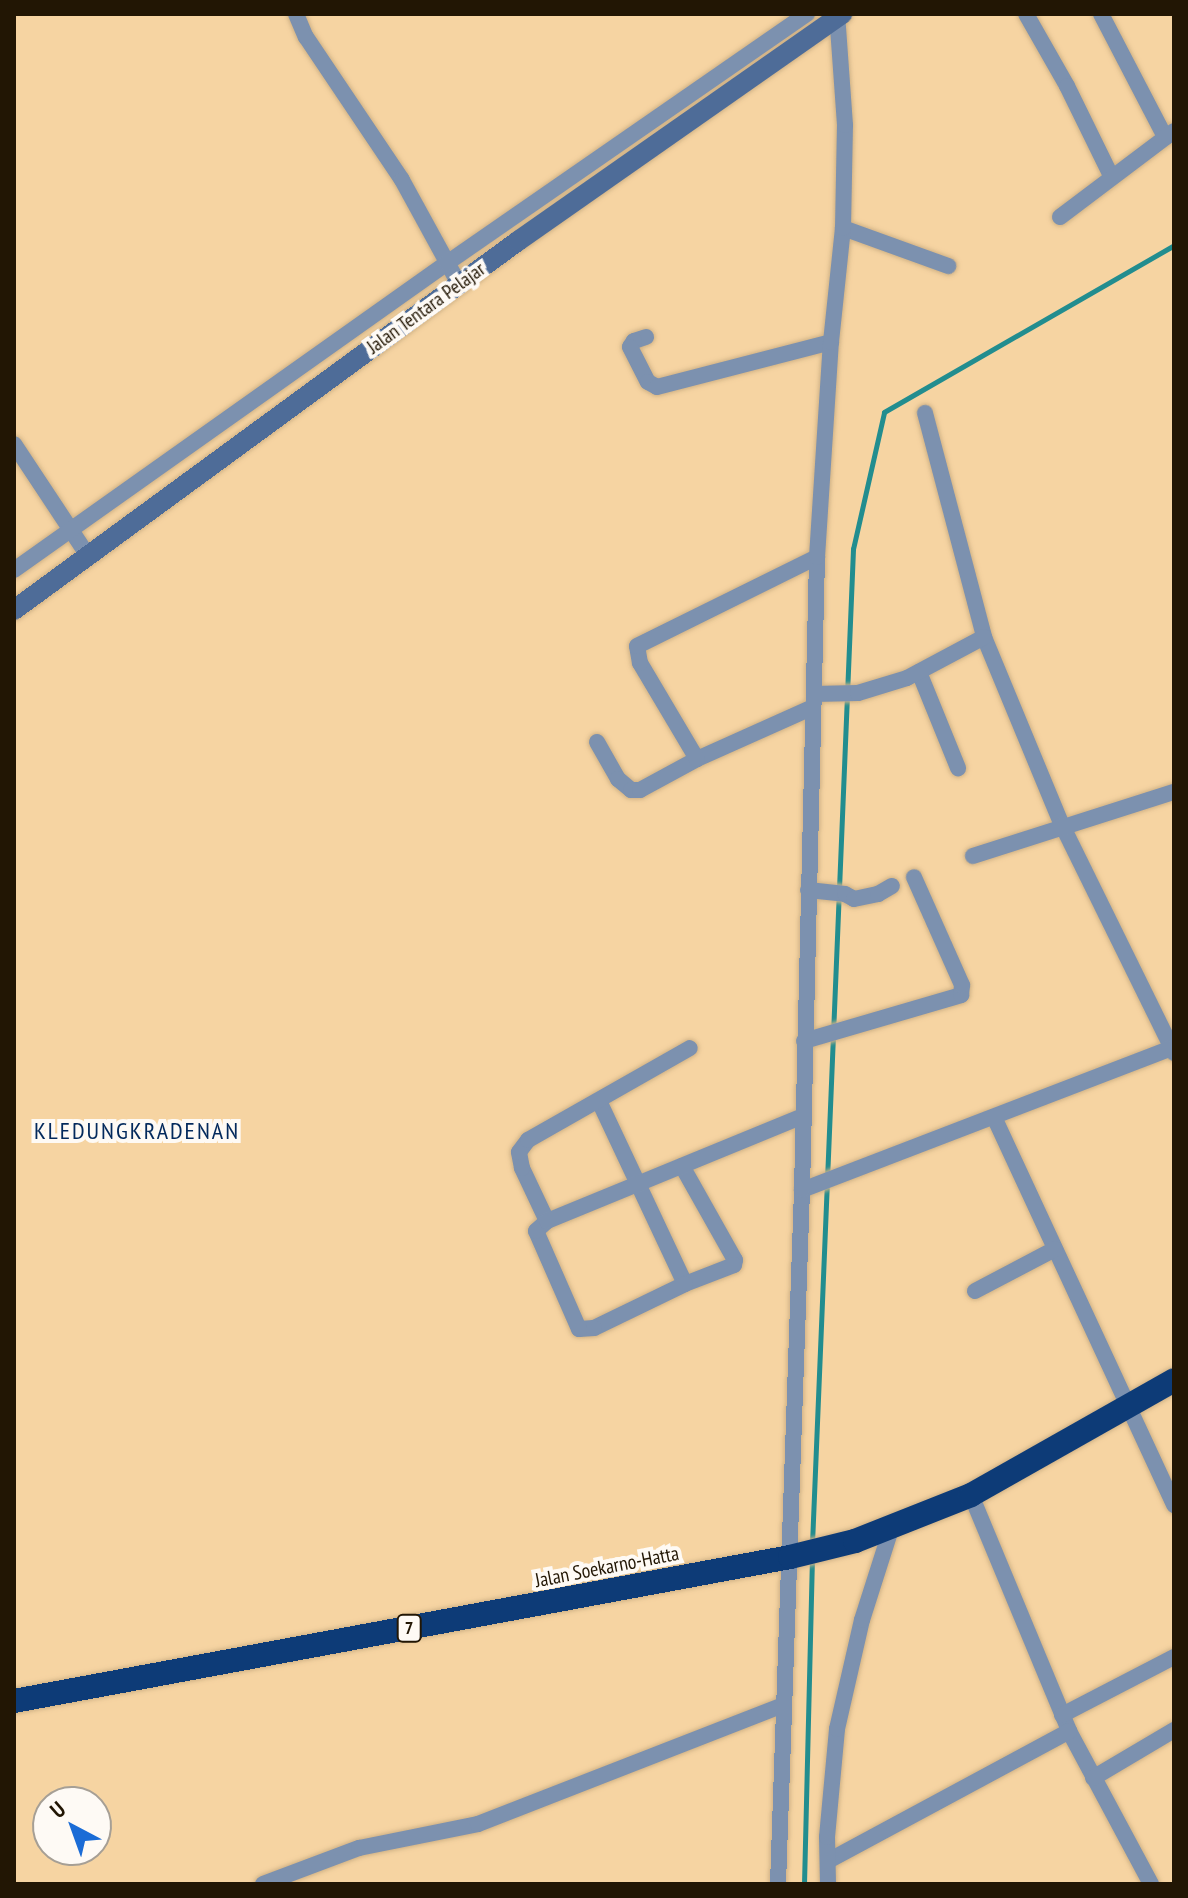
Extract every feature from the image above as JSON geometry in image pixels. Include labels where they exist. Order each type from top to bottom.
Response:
[{"type":"highway","name":"Jalan Soekarno-Hatta","points":[[14,1701],[805,1553],[891,1529],[971,1495],[1174,1380]]},
{"type":"main road","name":"Jalan Tentara Pelajar","points":[[14,610],[459,284],[840,15]]},
{"type":"street","points":[[296,14],[306,37],[402,180],[459,284]]},
{"type":"street","points":[[14,570],[447,263],[807,14]]},
{"type":"street","points":[[1026,14],[1111,176]]},
{"type":"street","points":[[1060,217],[1170,134],[1101,14]]},
{"type":"street","points":[[778,1884],[784,1705],[805,1553],[804,1041],[816,890],[814,700],[817,557],[831,342],[843,228],[845,125],[840,15]]},
{"type":"street","points":[[843,228],[948,266]]},
{"type":"street","points":[[646,337],[634,341],[630,347],[648,382],[657,387],[831,342]]},
{"type":"street","points":[[802,1190],[1173,1051],[1062,825],[984,637],[925,413]]},
{"type":"street","points":[[14,444],[88,556]]},
{"type":"street","points":[[697,759],[640,663],[637,646],[817,557]]},
{"type":"street","points":[[597,742],[618,779],[631,790],[640,790],[814,700],[858,693],[919,672],[984,637]]},
{"type":"street","points":[[919,672],[958,768]]},
{"type":"street","points":[[973,856],[1062,825],[1174,792]]},
{"type":"street","points":[[804,1041],[961,995],[962,985],[914,877]]},
{"type":"street","points":[[816,890],[845,894],[854,899],[878,894],[892,886]]},
{"type":"street","points":[[547,1221],[522,1168],[519,1152],[528,1140],[690,1048]]},
{"type":"street","points":[[599,1101],[685,1284]]},
{"type":"street","points":[[682,1166],[735,1262],[730,1269],[685,1284],[594,1328],[579,1329],[536,1231],[547,1221],[803,1116]]},
{"type":"street","points":[[994,1117],[1174,1505]]},
{"type":"street","points":[[975,1291],[1055,1249]]},
{"type":"street","points":[[971,1495],[1065,1723],[1151,1884]]},
{"type":"street","points":[[828,1884],[837,1729],[862,1620],[891,1529]]},
{"type":"street","points":[[828,1861],[1174,1657]]},
{"type":"street","points":[[263,1884],[359,1848],[478,1824],[784,1705]]},
{"type":"street","points":[[1093,1778],[1174,1730]]},
{"type":"waterway","points":[[812,1544],[853,549],[884,412],[1174,245]]},
{"type":"waterway","points":[[804,1884],[812,1558]]},
{"type":"district","name":"KLEDUNGKRADENAN","points":[[137,1131]]}]
